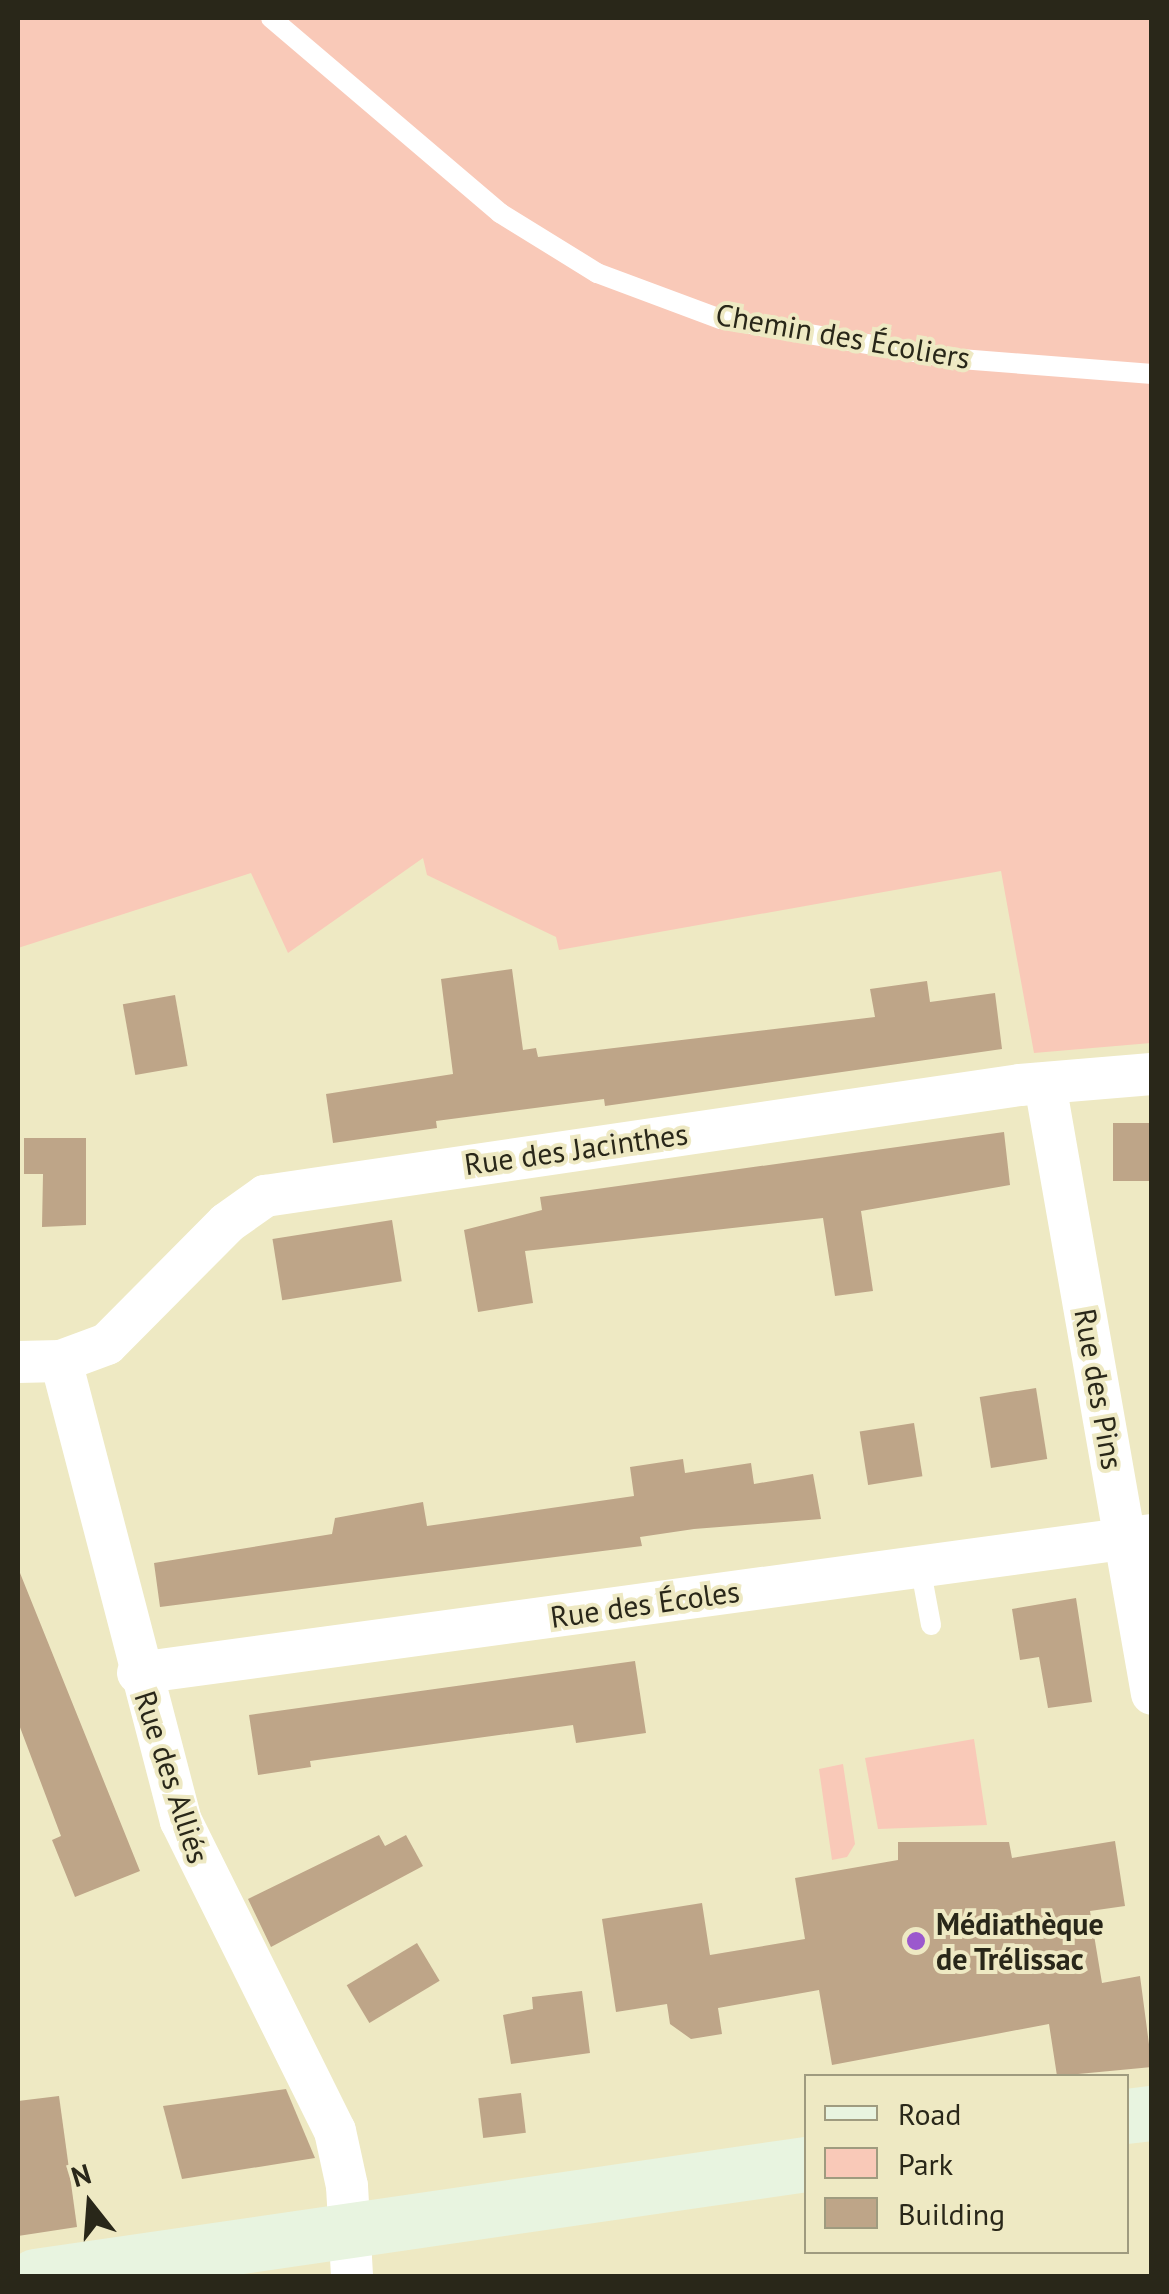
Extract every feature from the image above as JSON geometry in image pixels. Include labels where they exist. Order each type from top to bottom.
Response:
[{"type":"main road","points":[[35,2276],[351,2253],[804,2164]]},
{"type":"street","name":"Rue des Jacinthes","points":[[18,1362],[61,1361],[107,1344],[226,1223],[265,1196],[1045,1084],[1152,1074]]},
{"type":"street","name":"Rue des Pins","points":[[1045,1084],[1138,1536],[1152,1694]]},
{"type":"street","name":"Rue des Alliés","points":[[61,1361],[138,1673],[188,1836],[336,2131],[351,2253]]},
{"type":"street","name":"Rue des Écoles","points":[[138,1673],[1138,1536]]},
{"type":"lane","name":"Chemin des Écoliers","points":[[270,18],[500,214],[597,273],[721,318],[948,358],[1152,374]]},
{"type":"lane","points":[[920,1566],[930,1624]]},
{"type":"green space","points":[[18,18],[1151,18],[1151,1043],[1034,1053],[1001,871],[559,950],[556,937],[427,875],[423,858],[288,953],[251,873],[18,948]]},
{"type":"green space","points":[[974,1739],[987,1825],[878,1829],[865,1758]]},
{"type":"green space","points":[[843,1764],[855,1844],[847,1857],[832,1860],[819,1769]]},
{"type":"building","points":[[512,969],[523,1050],[536,1048],[538,1057],[875,1017],[870,989],[927,981],[930,1002],[995,993],[1002,1049],[605,1106],[604,1099],[436,1121],[437,1128],[333,1143],[326,1094],[453,1074],[441,979]]},
{"type":"building","points":[[175,995],[188,1066],[135,1075],[123,1004]]},
{"type":"building","points":[[1113,1123],[1152,1123],[1152,1181],[1113,1181]]},
{"type":"building","points":[[1004,1132],[1010,1185],[861,1211],[873,1291],[835,1296],[823,1218],[525,1251],[533,1303],[478,1312],[464,1230],[542,1210],[540,1197]]},
{"type":"building","points":[[24,1138],[86,1138],[86,1225],[42,1227],[43,1174],[24,1174]]},
{"type":"building","points":[[392,1220],[402,1281],[282,1300],[272,1239]]},
{"type":"building","points":[[1036,1388],[1047,1459],[991,1468],[980,1397]]},
{"type":"building","points":[[914,1423],[922,1476],[868,1485],[860,1432]]},
{"type":"building","points":[[683,1459],[685,1473],[751,1463],[754,1484],[813,1474],[821,1519],[694,1529],[640,1537],[642,1546],[160,1607],[154,1563],[332,1534],[335,1518],[423,1502],[427,1526],[634,1496],[630,1467]]},
{"type":"building","points":[[18,1568],[140,1871],[75,1897],[52,1840],[61,1836],[18,1722]]},
{"type":"building","points":[[1076,1598],[1092,1702],[1048,1708],[1039,1657],[1020,1660],[1012,1609]]},
{"type":"building","points":[[635,1661],[646,1733],[576,1743],[573,1725],[310,1761],[311,1767],[258,1775],[249,1715]]},
{"type":"building","points":[[379,1835],[385,1846],[406,1835],[423,1866],[271,1947],[248,1899]]},
{"type":"building","points":[[1115,1841],[1125,1906],[1090,1911],[1102,1983],[1140,1976],[1152,2067],[1057,2074],[1049,2024],[832,2065],[819,1990],[718,2008],[722,2034],[691,2039],[670,2024],[667,2004],[616,2012],[602,1919],[702,1903],[710,1955],[805,1939],[795,1878],[898,1860],[898,1842],[1009,1842],[1012,1858]]},
{"type":"building","points":[[417,1943],[440,1981],[369,2023],[347,1985]]},
{"type":"building","points":[[582,1991],[590,2053],[511,2064],[503,2015],[533,2009],[532,1997]]},
{"type":"building","points":[[286,2089],[315,2158],[182,2179],[163,2106]]},
{"type":"building","points":[[521,2093],[526,2133],[483,2138],[478,2098]]},
{"type":"building","points":[[59,2096],[77,2227],[18,2236],[18,2101]]},
{"type":"place","name":"Médiathèque de Trélissac","points":[[916,1941]]}]
